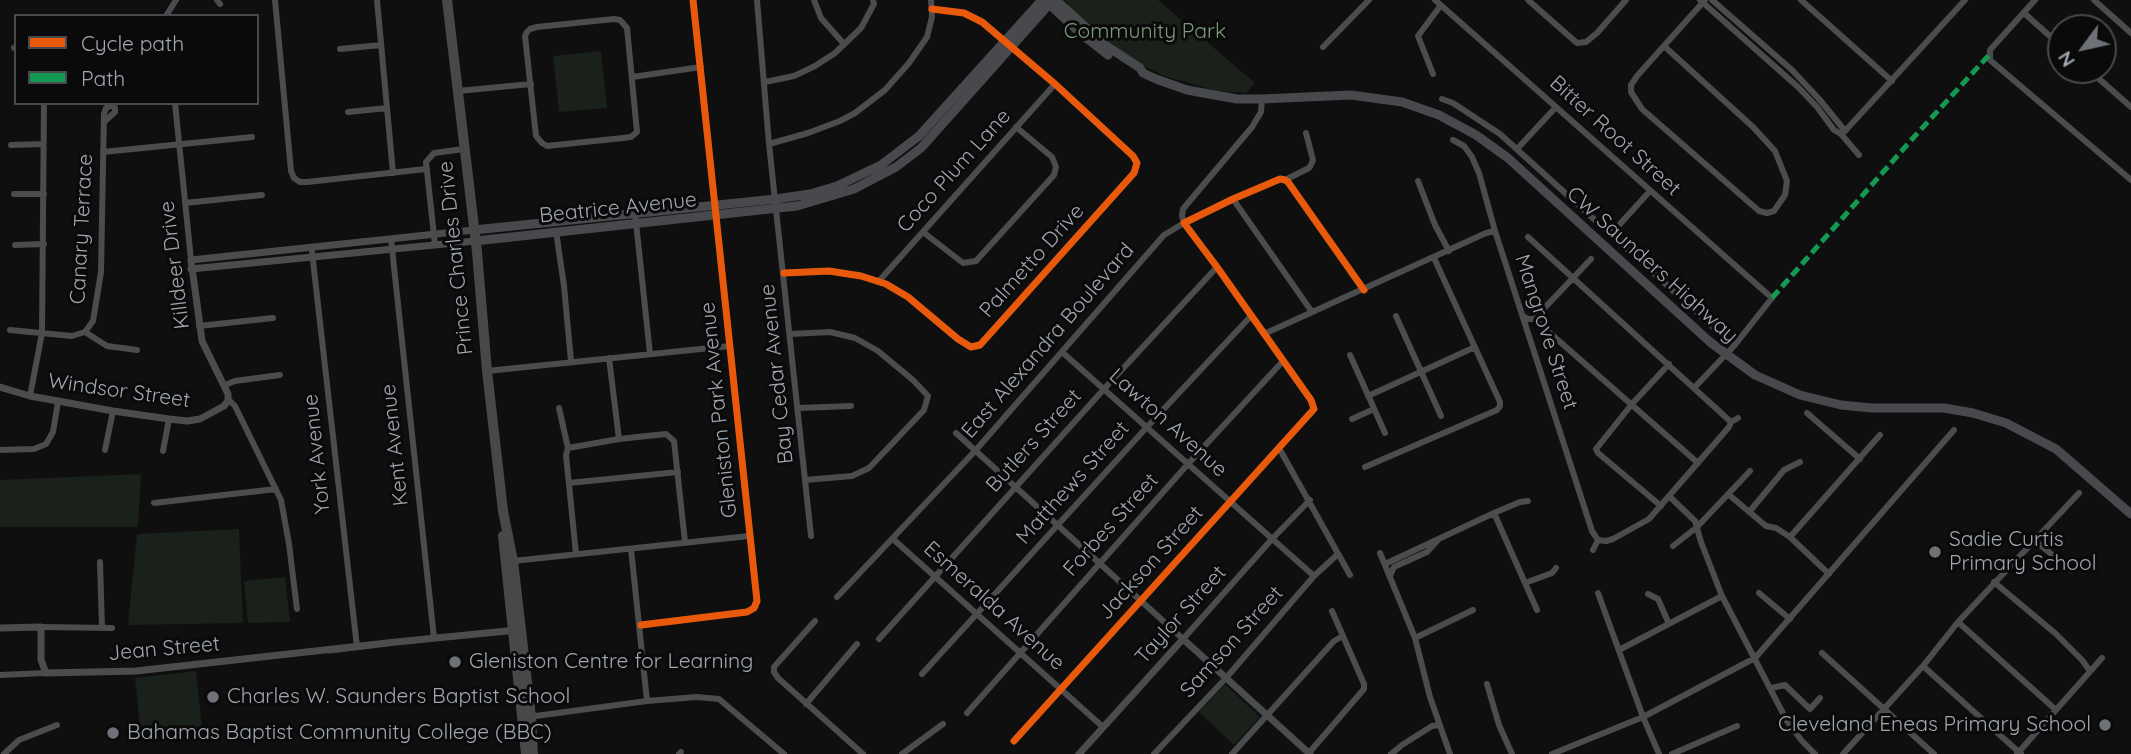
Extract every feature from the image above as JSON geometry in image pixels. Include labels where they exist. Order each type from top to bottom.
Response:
[{"type":"highway","name":"Prince Charles Drive","points":[[447,0],[475,235],[503,511],[513,561],[516,630]]},
{"type":"highway","name":"Prince Charles Drive","points":[[503,511],[502,528],[533,754]]},
{"type":"highway","name":"Prince Charles Drive","points":[[526,717],[526,754]]},
{"type":"main road","name":"Beatrice Avenue","points":[[475,235],[776,204],[837,186],[881,165],[919,136],[1049,1]]},
{"type":"main road","name":"CW Saunders Highway","points":[[1049,1],[1101,50],[1128,68],[1206,95],[1237,99],[1351,95],[1402,102],[1458,124],[1516,165],[1726,355],[1767,381],[1820,401],[1872,408],[1944,408],[2006,423],[2056,449],[2131,514]]},
{"type":"street","points":[[275,0],[294,178],[307,182],[426,169]]},
{"type":"street","points":[[377,0],[393,173]]},
{"type":"street","name":"Gleniston Park Avenue","points":[[641,625],[747,612],[754,608],[757,601],[693,0]]},
{"type":"street","name":"Bay Cedar Avenue","points":[[757,0],[769,144],[811,536]]},
{"type":"street","points":[[814,0],[821,18],[844,44]]},
{"type":"street","points":[[765,82],[794,76],[835,53],[861,27],[874,4],[873,0]]},
{"type":"street","points":[[769,144],[824,128],[855,113],[871,101],[897,77],[919,49],[929,32],[931,0]]},
{"type":"street","points":[[1323,47],[1368,0]]},
{"type":"street","points":[[1528,0],[1577,43],[1591,38],[1621,2]]},
{"type":"street","points":[[1712,0],[1792,70],[1820,100],[1859,155]]},
{"type":"street","points":[[1801,0],[1892,80]]},
{"type":"street","points":[[1843,132],[1965,0]]},
{"type":"street","points":[[2035,0],[1990,50],[1990,60],[2131,180]]},
{"type":"street","points":[[2094,0],[2131,33]]},
{"type":"street","points":[[1664,47],[1753,127],[1775,151],[1787,181],[1785,195],[1774,211],[1759,211],[1635,101],[1631,92],[1631,85],[1703,1],[1798,87],[1834,130],[1843,132]]},
{"type":"street","points":[[1433,74],[1418,36],[1438,3]]},
{"type":"street","name":"Bitter Root Street","points":[[1438,3],[1772,298],[1734,346]]},
{"type":"street","name":"Palmetto Drive","points":[[784,273],[829,271],[879,281],[908,297],[964,343],[971,347],[980,345],[1135,173],[1137,163],[1133,156],[1008,44],[973,16],[957,11],[932,9]]},
{"type":"street","points":[[2024,13],[2047,34]]},
{"type":"street","points":[[620,20],[627,28],[632,76],[637,127],[635,135],[547,146],[536,136],[525,36],[530,29],[620,20]]},
{"type":"street","points":[[340,49],[381,45]]},
{"type":"street","points":[[632,76],[701,68]]},
{"type":"street","points":[[458,91],[531,84]]},
{"type":"street","name":"Coco Plum Lane","points":[[879,281],[1055,84]]},
{"type":"street","points":[[2104,84],[2131,107]]},
{"type":"street","points":[[1262,99],[1261,112],[1252,127],[1183,209],[1182,216],[1184,223],[1283,361]]},
{"type":"street","points":[[1441,99],[1453,103],[1482,121],[1517,149],[1734,346],[1694,388]]},
{"type":"street","points":[[30,396],[42,333],[44,105]]},
{"type":"street","name":"Killdeer Drive","points":[[175,105],[199,326],[205,349],[225,385],[228,399],[235,406],[276,489],[283,509],[297,609]]},
{"type":"street","points":[[1517,149],[1556,107]]},
{"type":"street","points":[[348,112],[387,108]]},
{"type":"street","name":"Canary Terrace","points":[[10,330],[72,336],[85,332],[93,321],[101,272],[104,122]]},
{"type":"street","points":[[923,232],[963,263],[975,261],[1054,175],[1056,167],[1052,157],[1016,127]]},
{"type":"street","name":"East Alexandra Boulevard","points":[[837,597],[975,451],[1164,235],[1233,199],[1309,168],[1313,160],[1306,133]]},
{"type":"street","points":[[103,152],[252,137]]},
{"type":"street","name":"Mangrove Street","points":[[1453,141],[1464,146],[1475,163],[1592,531],[1598,540]]},
{"type":"street","points":[[12,145],[43,144]]},
{"type":"street","points":[[435,245],[426,169],[428,160],[434,153],[464,149]]},
{"type":"street","points":[[1516,165],[1524,155]]},
{"type":"street","points":[[1284,180],[1364,290]]},
{"type":"street","points":[[1418,181],[1448,251]]},
{"type":"street","points":[[1610,235],[1650,191]]},
{"type":"street","points":[[14,194],[44,194]]},
{"type":"street","points":[[185,203],[262,195]]},
{"type":"street","points":[[1233,199],[1312,312]]},
{"type":"street","points":[[636,218],[650,354]]},
{"type":"street","points":[[555,227],[571,361]]},
{"type":"street","points":[[1264,334],[1495,231]]},
{"type":"street","name":"Beatrice Avenue","points":[[191,260],[434,234],[475,235]]},
{"type":"street","name":"Beatrice Avenue","points":[[191,269],[435,245],[475,235]]},
{"type":"street","points":[[1528,237],[1694,388],[1734,420],[1645,522],[1606,541],[1598,540],[1593,550]]},
{"type":"street","name":"Kent Avenue","points":[[391,239],[434,638]]},
{"type":"street","points":[[15,245],[44,244]]},
{"type":"street","name":"York Avenue","points":[[311,247],[357,647]]},
{"type":"street","points":[[1620,261],[1628,251]]},
{"type":"street","points":[[1365,467],[1499,408],[1500,402],[1434,258]]},
{"type":"street","points":[[1534,319],[1591,258]]},
{"type":"street","name":"Butlers Street","points":[[879,639],[1217,267]]},
{"type":"street","points":[[1638,277],[1646,267]]},
{"type":"street","points":[[1664,301],[1673,291]]},
{"type":"street","name":"Matthews Street","points":[[922,674],[1251,316]]},
{"type":"street","points":[[1395,316],[1441,416]]},
{"type":"street","points":[[1523,316],[1534,319],[1698,463]]},
{"type":"street","points":[[199,326],[274,318]]},
{"type":"street","points":[[85,332],[107,346],[137,350]]},
{"type":"street","points":[[790,334],[831,332],[855,338],[878,351],[928,396],[924,410],[869,468],[852,476],[805,480]]},
{"type":"street","points":[[487,371],[730,346]]},
{"type":"street","points":[[1368,396],[1475,347]]},
{"type":"street","name":"Lawton Avenue","points":[[1062,352],[1314,576]]},
{"type":"street","points":[[1350,355],[1385,433]]},
{"type":"street","points":[[609,358],[619,439]]},
{"type":"street","name":"Jackson Street","points":[[1014,741],[1314,409],[1311,400],[1283,361]]},
{"type":"street","name":"Forbes Street","points":[[967,713],[1283,361]]},
{"type":"street","points":[[1661,506],[1596,450],[1632,404],[1669,364]]},
{"type":"street","points":[[225,385],[235,381],[280,375]]},
{"type":"street","name":"Windsor Street","points":[[0,387],[30,396],[187,421],[200,419],[221,408],[228,399]]},
{"type":"street","points":[[0,450],[34,449],[46,443],[53,432],[58,401]]},
{"type":"street","points":[[798,408],[851,406]]},
{"type":"street","points":[[559,408],[568,448],[566,455],[576,554]]},
{"type":"street","points":[[1352,419],[1374,409]]},
{"type":"street","points":[[105,450],[113,411]]},
{"type":"street","points":[[1807,413],[1860,459]]},
{"type":"street","points":[[163,451],[169,419]]},
{"type":"street","points":[[1552,754],[1643,717],[1755,658],[1954,430]]},
{"type":"street","points":[[956,433],[1309,754],[1364,689],[1332,611]]},
{"type":"street","points":[[568,448],[619,439],[666,434],[671,436],[674,441],[685,542]]},
{"type":"street","points":[[1790,537],[1880,435]]},
{"type":"street","points":[[1279,448],[1350,575]]},
{"type":"street","points":[[1751,511],[1784,470],[1800,462]]},
{"type":"street","points":[[1673,546],[1697,527],[1750,471]]},
{"type":"street","points":[[569,483],[678,472]]},
{"type":"street","points":[[154,503],[276,489]]},
{"type":"street","points":[[1843,754],[1994,582],[2079,493]]},
{"type":"street","points":[[1728,494],[1766,526],[1776,528],[1790,537],[1829,574]]},
{"type":"street","points":[[1670,496],[1690,514],[1723,596],[1787,721],[1815,754]]},
{"type":"street","name":"Taylor Street","points":[[1079,754],[1272,538],[1310,500]]},
{"type":"street","points":[[1385,564],[1494,513],[1528,501]]},
{"type":"street","points":[[1494,513],[1537,610]]},
{"type":"street","points":[[513,561],[749,536]]},
{"type":"street","name":"Esmeralda Avenue","points":[[893,539],[1103,727]]},
{"type":"street","points":[[1390,578],[1394,567],[1427,552],[1440,539]]},
{"type":"street","points":[[2034,540],[2071,570]]},
{"type":"street","points":[[632,549],[648,701]]},
{"type":"street","points":[[1380,553],[1415,638],[1439,725],[1450,754]]},
{"type":"street","name":"Samson Street","points":[[1154,754],[1226,678],[1314,576],[1338,554]]},
{"type":"street","points":[[100,562],[102,628]]},
{"type":"street","points":[[1525,583],[1552,573],[1556,568]]},
{"type":"street","points":[[1994,582],[2056,634],[2090,671]]},
{"type":"street","points":[[1598,593],[1659,754]]},
{"type":"street","points":[[1759,593],[1790,619]]},
{"type":"street","points":[[1648,594],[1658,599],[1669,624]]},
{"type":"street","points":[[1619,650],[1723,596]]},
{"type":"street","points":[[1415,638],[1473,610]]},
{"type":"street","points":[[814,621],[774,667],[774,672],[863,754]]},
{"type":"street","points":[[1958,622],[2056,710]]},
{"type":"street","points":[[0,628],[112,628]]},
{"type":"street","points":[[0,675],[46,673],[41,660],[41,628]]},
{"type":"street","name":"Jean Street","points":[[46,673],[136,671],[516,630]]},
{"type":"street","points":[[1232,754],[1334,641],[1343,636]]},
{"type":"street","points":[[806,704],[857,645]]},
{"type":"street","points":[[1822,653],[1934,754]]},
{"type":"street","points":[[1923,666],[2019,753],[2102,658]]},
{"type":"street","points":[[1487,684],[1499,725],[1512,754]]},
{"type":"street","points":[[1771,688],[1785,685],[1810,709],[1820,698]]},
{"type":"street","points":[[526,717],[648,701],[697,697],[719,699],[784,754]]},
{"type":"street","points":[[4,754],[19,740],[57,724]]},
{"type":"street","points":[[902,754],[943,724]]},
{"type":"street","points":[[1391,754],[1433,726],[1439,725]]},
{"type":"street","points":[[1672,754],[1737,726]]},
{"type":"green space","name":"Community Park","points":[[1065,0],[1158,0],[1255,83],[1246,93],[1218,91],[1164,76],[1121,54],[1075,13]]},
{"type":"green space","points":[[601,51],[607,108],[559,112],[553,56]]},
{"type":"green space","points":[[141,474],[138,527],[0,527],[0,480]]},
{"type":"green space","points":[[239,529],[243,623],[128,625],[137,534]]},
{"type":"green space","points":[[285,577],[290,622],[248,623],[244,581]]},
{"type":"green space","points":[[196,671],[202,728],[141,735],[135,678]]},
{"type":"green space","points":[[1225,684],[1260,717],[1234,745],[1199,712]]},
{"type":"marked path","points":[[1772,298],[1989,55]]},
{"type":"cycle path","points":[[641,625],[747,612],[754,608],[757,601],[693,0]]},
{"type":"cycle path","points":[[784,273],[829,271],[861,276],[886,284],[908,297],[958,339],[971,347],[980,345],[1134,173],[1137,163],[1133,156],[982,22],[964,13],[932,9]]},
{"type":"cycle path","points":[[1014,741],[1314,409],[1311,400],[1184,223],[1233,199],[1280,179],[1285,180],[1364,290]]},
{"type":"place","name":"Sadie Curtis Primary School","points":[[1935,552]]},
{"type":"place","name":"Gleniston Centre for Learning","points":[[455,662]]},
{"type":"place","name":"Charles W. Saunders Baptist School","points":[[213,697]]},
{"type":"place","name":"Cleveland Eneas Primary School","points":[[2105,725]]},
{"type":"place","name":"Bahamas Baptist Community College (BBC)","points":[[113,733]]}]
